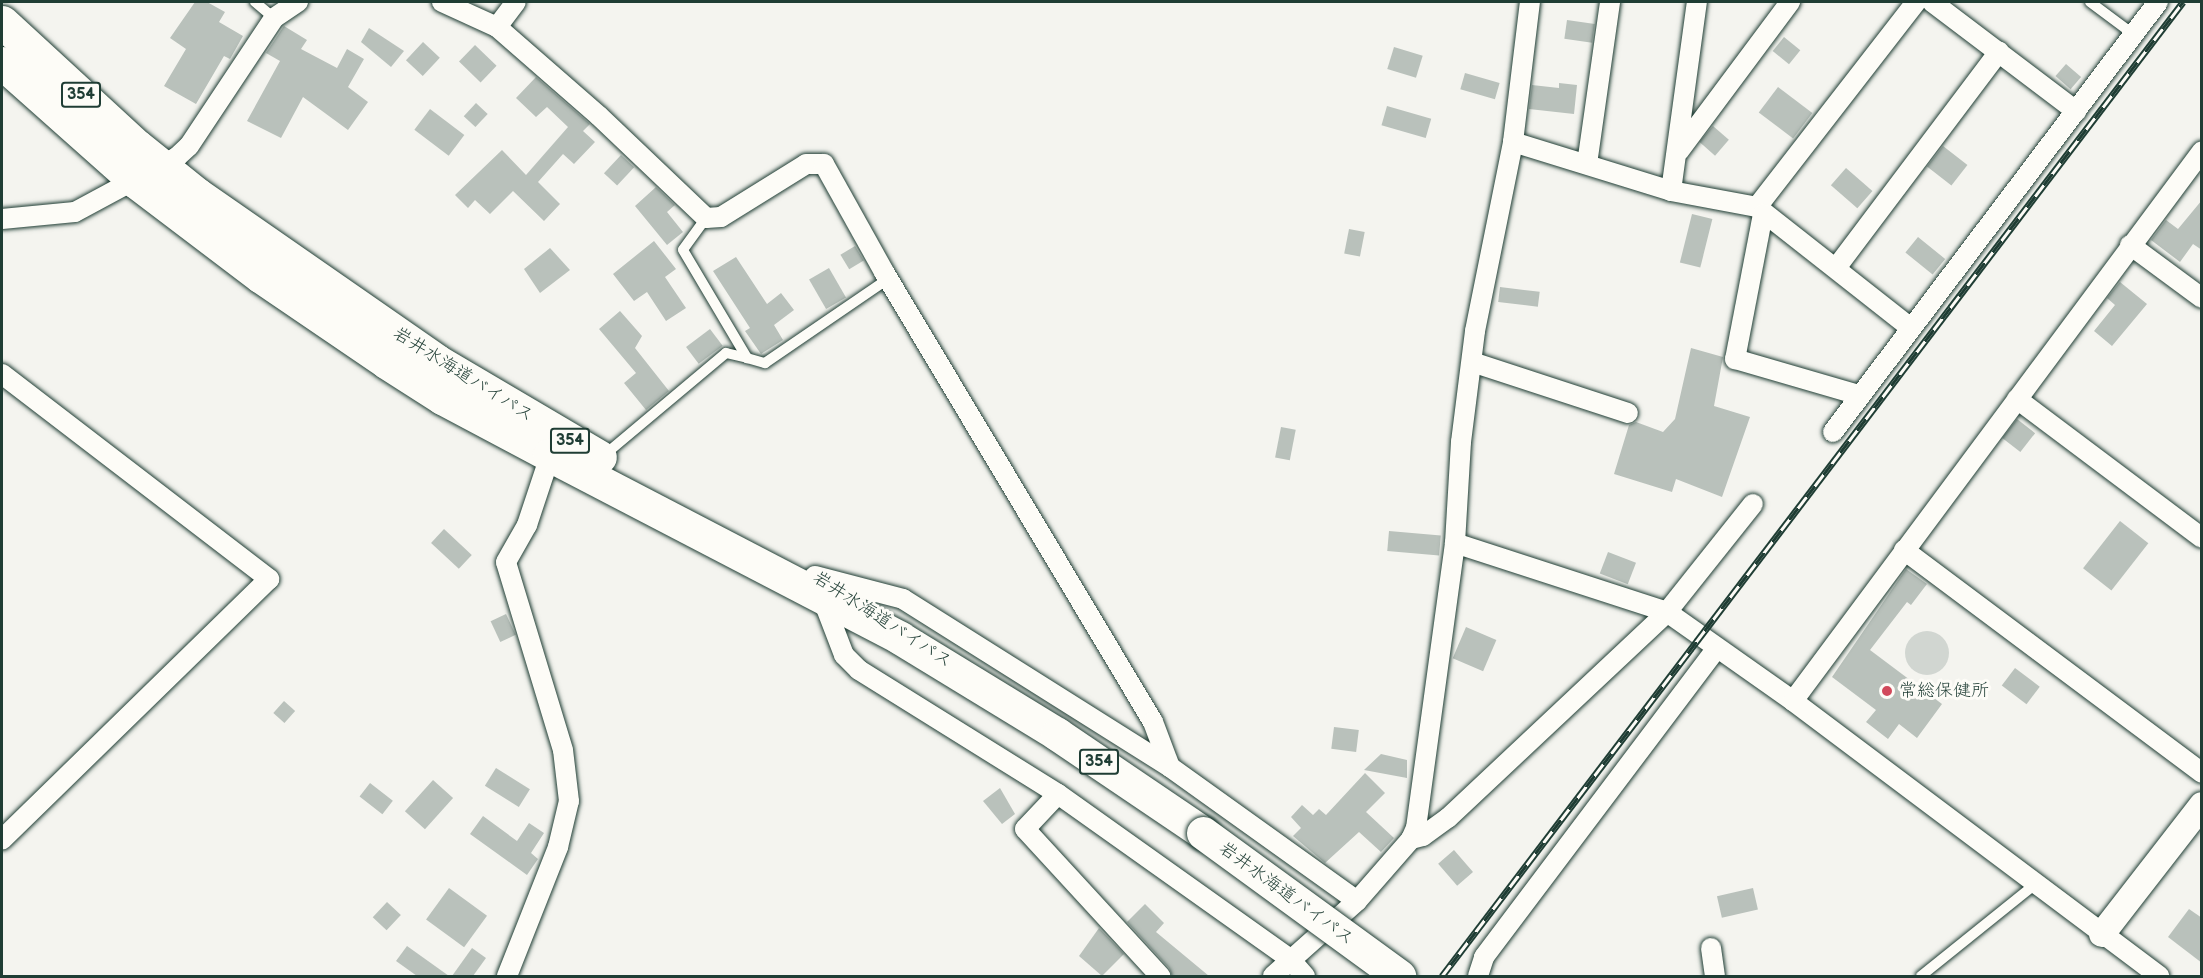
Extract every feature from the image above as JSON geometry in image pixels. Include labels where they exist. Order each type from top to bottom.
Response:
[{"type":"highway","name":"岩井水海道バイパス","points":[[2,22],[149,174]]},
{"type":"highway","name":"岩井水海道バイパス","points":[[2,63],[149,174],[343,334],[442,398],[554,445],[818,586]]},
{"type":"highway","name":"岩井水海道バイパス","points":[[554,445],[601,458],[993,693],[1203,833],[1399,976]]},
{"type":"street","points":[[2,219],[75,212],[149,174],[189,146],[274,18],[298,2]]},
{"type":"street","points":[[442,2],[496,27],[615,130],[706,218],[721,217],[806,164],[824,164],[889,278],[1153,722],[1170,768]]},
{"type":"street","points":[[496,27],[516,2]]},
{"type":"street","points":[[1273,976],[1357,901],[1411,839],[1429,751],[1455,543],[1472,362],[1512,142],[1530,2]]},
{"type":"street","points":[[1587,164],[1610,2]]},
{"type":"street","points":[[1671,190],[1697,2]]},
{"type":"street","points":[[1677,154],[1790,2]]},
{"type":"street","points":[[1859,395],[1735,359],[1760,211],[1916,2]]},
{"type":"street","points":[[1932,2],[2076,111]]},
{"type":"street","points":[[1833,432],[2158,2]]},
{"type":"street","points":[[1836,268],[1999,52]]},
{"type":"street","points":[[1512,142],[1671,190],[1760,211],[1911,328]]},
{"type":"street","points":[[1792,701],[2202,151]]},
{"type":"street","points":[[2130,245],[2202,298]]},
{"type":"street","points":[[1472,362],[1628,413]]},
{"type":"street","points":[[2,374],[269,579],[2,840]]},
{"type":"street","points":[[2017,399],[2202,538]]},
{"type":"street","points":[[507,976],[558,847],[568,801],[564,750],[507,562],[527,525],[554,445]]},
{"type":"street","points":[[1411,839],[1423,837],[1448,818],[1667,612],[1753,504]]},
{"type":"street","points":[[1455,543],[1667,612],[1792,701],[2033,886],[2159,976]]},
{"type":"street","points":[[1904,550],[2202,773]]},
{"type":"street","points":[[1305,976],[1290,959],[1058,794],[859,670],[844,655],[818,586],[903,599],[1170,768],[1357,901]]},
{"type":"street","points":[[1478,976],[1484,957],[1717,648]]},
{"type":"street","points":[[1058,794],[1025,829],[1160,976]]},
{"type":"street","points":[[2102,934],[2202,805]]},
{"type":"street","points":[[1711,948],[1715,976]]},
{"type":"lane","points":[[255,2],[274,18]]},
{"type":"lane","points":[[2090,2],[2133,34]]},
{"type":"lane","points":[[706,218],[682,250],[747,358]]},
{"type":"lane","points":[[601,458],[726,353],[765,363],[889,278]]},
{"type":"lane","points":[[1921,976],[2033,886]]},
{"type":"shaded area","points":[[1927,631],[1942,638],[1949,653],[1942,668],[1927,675],[1912,668],[1905,653],[1912,638]]},
{"type":"building","points":[[195,2],[207,2],[225,12],[219,22],[243,36],[230,59],[224,56],[196,104],[164,86],[186,49],[170,38]]},
{"type":"building","points":[[1567,20],[1595,24],[1592,43],[1564,39]]},
{"type":"building","points":[[284,26],[307,40],[301,49],[337,68],[347,49],[364,59],[348,87],[368,102],[348,130],[303,97],[281,138],[247,121],[280,61],[266,53]]},
{"type":"building","points":[[369,28],[404,51],[391,67],[361,42]]},
{"type":"building","points":[[1784,37],[1800,50],[1789,64],[1773,51]]},
{"type":"building","points":[[423,42],[440,58],[423,76],[406,60]]},
{"type":"building","points":[[475,45],[497,66],[481,82],[459,62]]},
{"type":"building","points":[[1394,47],[1423,56],[1416,78],[1387,69]]},
{"type":"building","points":[[2066,64],[2081,77],[2071,89],[2056,76]]},
{"type":"building","points":[[1465,73],[1500,83],[1495,99],[1460,89]]},
{"type":"building","points":[[536,77],[590,124],[583,131],[595,142],[574,164],[563,154],[538,182],[560,204],[544,221],[513,191],[490,214],[475,200],[468,208],[455,195],[502,150],[526,175],[568,127],[547,107],[536,117],[516,98]]},
{"type":"building","points":[[1559,83],[1577,85],[1574,114],[1529,109],[1532,85],[1559,88]]},
{"type":"building","points":[[1778,87],[1812,113],[1793,138],[1759,113]]},
{"type":"building","points":[[476,103],[488,114],[475,127],[464,116]]},
{"type":"building","points":[[1387,106],[1431,119],[1426,138],[1381,125]]},
{"type":"building","points":[[430,109],[464,135],[449,156],[414,130]]},
{"type":"building","points":[[1713,126],[1729,140],[1715,156],[1699,142]]},
{"type":"building","points":[[1943,146],[1967,165],[1951,186],[1927,166]]},
{"type":"building","points":[[621,155],[634,167],[617,186],[604,173]]},
{"type":"building","points":[[1846,168],[1872,191],[1857,208],[1831,185]]},
{"type":"building","points":[[656,187],[675,205],[667,212],[683,232],[667,245],[635,206]]},
{"type":"building","points":[[2202,200],[2202,250],[2193,244],[2180,262],[2151,240],[2166,220],[2178,229]]},
{"type":"building","points":[[1692,214],[1712,219],[1700,268],[1680,263]]},
{"type":"building","points":[[1349,229],[1365,232],[1360,257],[1344,254]]},
{"type":"building","points":[[1918,237],[1945,259],[1933,275],[1905,253]]},
{"type":"building","points":[[654,241],[676,269],[665,277],[686,308],[666,321],[647,292],[634,301],[613,274]]},
{"type":"building","points":[[855,246],[864,261],[849,269],[840,255]]},
{"type":"building","points":[[550,248],[570,270],[540,293],[524,269]]},
{"type":"building","points":[[736,257],[767,304],[781,293],[794,310],[774,325],[783,340],[761,354],[745,331],[750,328],[713,271]]},
{"type":"building","points":[[829,268],[846,297],[826,309],[809,280]]},
{"type":"building","points":[[2120,282],[2147,304],[2112,346],[2094,331],[2115,305],[2107,298]]},
{"type":"building","points":[[1500,287],[1540,292],[1538,307],[1498,302]]},
{"type":"building","points":[[620,311],[642,336],[635,348],[669,391],[646,410],[624,383],[636,373],[599,329]]},
{"type":"building","points":[[710,329],[723,346],[699,364],[686,347]]},
{"type":"building","points":[[1691,348],[1723,357],[1714,406],[1750,417],[1722,497],[1676,479],[1672,492],[1614,474],[1629,425],[1636,422],[1663,432],[1675,419]]},
{"type":"building","points":[[2017,419],[2035,433],[2020,452],[2002,438]]},
{"type":"building","points":[[1281,427],[1296,430],[1290,460],[1275,457]]},
{"type":"building","points":[[2120,521],[2148,543],[2111,590],[2083,568]]},
{"type":"building","points":[[444,529],[472,555],[459,569],[431,543]]},
{"type":"building","points":[[1389,531],[1441,536],[1439,555],[1387,551]]},
{"type":"building","points":[[1608,552],[1636,563],[1628,584],[1600,573]]},
{"type":"building","name":"常総保健所","points":[[1906,569],[1927,584],[1911,605],[1907,602],[1870,650],[1942,704],[1917,738],[1899,724],[1888,739],[1866,722],[1876,710],[1832,677]]},
{"type":"building","points":[[506,614],[516,635],[500,642],[491,621]]},
{"type":"building","points":[[1466,627],[1496,640],[1483,671],[1453,658]]},
{"type":"building","points":[[2015,668],[2040,687],[2027,704],[2002,686]]},
{"type":"building","points":[[284,701],[295,711],[284,723],[273,713]]},
{"type":"building","points":[[1334,727],[1359,730],[1356,752],[1331,749]]},
{"type":"building","points":[[1381,754],[1407,760],[1407,778],[1364,770]]},
{"type":"building","points":[[496,768],[530,789],[519,807],[485,786]]},
{"type":"building","points":[[1365,773],[1385,793],[1366,812],[1394,838],[1381,852],[1359,832],[1325,863],[1293,836],[1301,828],[1291,817],[1302,805],[1313,815],[1319,809],[1326,815]]},
{"type":"building","points":[[433,780],[453,798],[425,829],[405,811]]},
{"type":"building","points":[[370,783],[393,801],[382,814],[360,796]]},
{"type":"building","points":[[1000,788],[1015,814],[1002,824],[983,801]]},
{"type":"building","points":[[483,816],[517,841],[529,823],[544,833],[531,853],[538,859],[527,875],[470,834]]},
{"type":"building","points":[[1454,850],[1473,872],[1457,886],[1438,864]]},
{"type":"building","points":[[449,888],[487,916],[464,947],[426,920]]},
{"type":"building","points":[[1753,888],[1758,909],[1722,918],[1717,896]]},
{"type":"building","points":[[387,902],[401,915],[387,930],[373,917]]},
{"type":"building","points":[[1145,904],[1164,923],[1156,932],[1209,976],[1172,976],[1169,968],[1127,922]]},
{"type":"building","points":[[2189,909],[2202,918],[2202,963],[2168,937]]},
{"type":"building","points":[[1099,928],[1124,954],[1102,976],[1079,956]]},
{"type":"building","points":[[407,946],[449,976],[417,976],[396,961]]},
{"type":"building","points":[[472,948],[486,958],[473,976],[452,976]]},
{"type":"railway","points":[[1442,976],[2183,2]]},
{"type":"place","name":"常総保健所","points":[[1887,691]]}]
